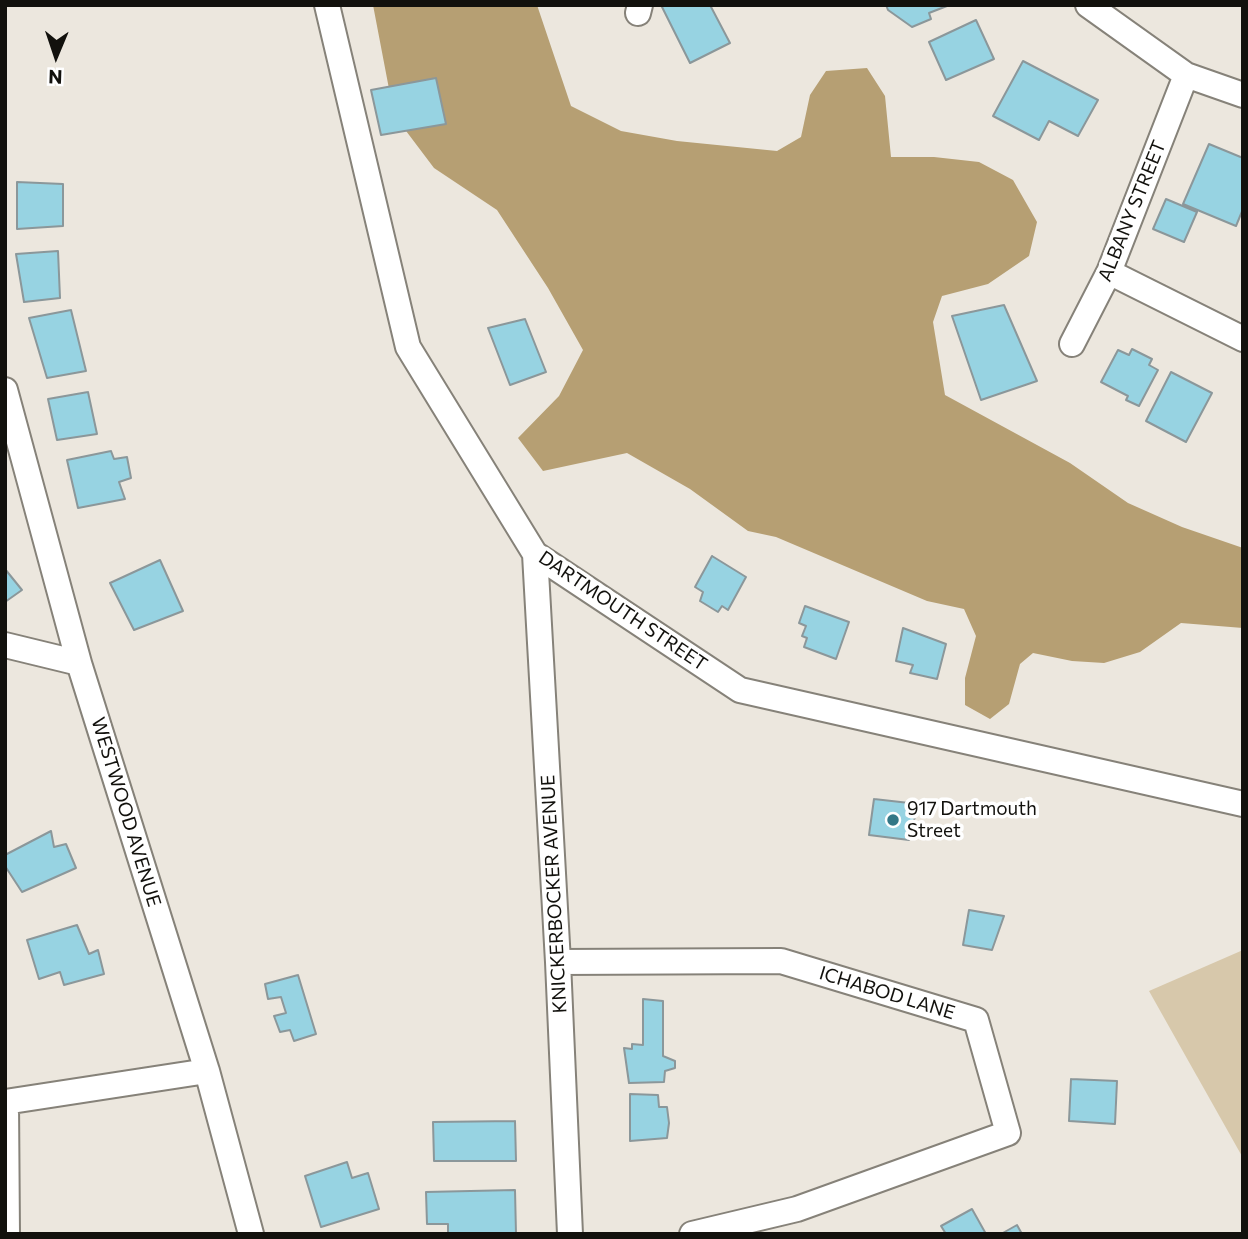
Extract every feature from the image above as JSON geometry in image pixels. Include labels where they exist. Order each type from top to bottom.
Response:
[{"type":"street","name":"DARTMOUTH STREET","points":[[327,5],[408,347],[535,554],[740,690],[1243,804]]},
{"type":"street","points":[[1088,5],[1186,75],[1243,95]]},
{"type":"street","name":"ALBANY STREET","points":[[1073,344],[1109,272],[1186,75]]},
{"type":"street","points":[[1109,272],[1243,339]]},
{"type":"street","name":"WESTWOOD AVENUE","points":[[5,390],[79,663],[207,1071],[251,1234]]},
{"type":"street","name":"KNICKERBOCKER AVENUE","points":[[535,554],[570,1234]]},
{"type":"street","points":[[5,645],[79,663]]},
{"type":"street","name":"ICHABOD LANE","points":[[558,962],[781,961],[976,1020],[1008,1133],[797,1209],[692,1234]]},
{"type":"street","points":[[7,1234],[6,1102],[207,1071]]},
{"type":"shaded area","points":[[373,5],[537,5],[571,106],[621,131],[677,141],[777,151],[801,137],[810,95],[826,71],[867,68],[885,96],[891,157],[934,157],[979,162],[1013,180],[1037,222],[1029,256],[988,284],[942,296],[933,322],[945,395],[1070,463],[1128,503],[1182,527],[1243,548],[1243,628],[1181,623],[1140,652],[1104,663],[1072,661],[1033,653],[1020,664],[1009,704],[990,719],[965,705],[965,678],[976,636],[964,609],[927,601],[776,537],[748,531],[690,489],[627,453],[543,471],[518,438],[559,396],[583,350],[548,288],[497,210],[434,168],[394,115]]},
{"type":"shaded area","points":[[1243,950],[1243,1158],[1149,991]]},
{"type":"building","points":[[661,5],[710,5],[730,43],[690,63]]},
{"type":"building","points":[[886,5],[947,6],[929,13],[931,19],[912,27],[888,10]]},
{"type":"building","points":[[976,20],[994,59],[946,80],[929,42]]},
{"type":"building","points":[[1023,61],[1098,100],[1078,136],[1049,121],[1039,140],[993,116]]},
{"type":"building","points":[[436,78],[446,124],[381,135],[371,90]]},
{"type":"building","points":[[1209,144],[1243,158],[1243,209],[1236,226],[1183,204]]},
{"type":"building","points":[[17,182],[63,184],[63,226],[17,229]]},
{"type":"building","points":[[1166,199],[1197,212],[1184,242],[1153,229]]},
{"type":"building","points":[[58,251],[60,298],[24,302],[16,254]]},
{"type":"building","points":[[1004,305],[1037,381],[981,400],[952,316]]},
{"type":"building","points":[[71,310],[86,371],[47,378],[29,318]]},
{"type":"building","points":[[525,319],[546,372],[510,385],[488,328]]},
{"type":"building","points":[[1132,349],[1152,359],[1149,365],[1158,370],[1139,406],[1126,400],[1128,396],[1101,382],[1118,350],[1129,355]]},
{"type":"building","points":[[1171,372],[1212,393],[1186,442],[1146,421]]},
{"type":"building","points":[[88,392],[97,434],[57,440],[48,399]]},
{"type":"building","points":[[111,451],[114,459],[127,457],[131,478],[119,482],[125,499],[78,508],[67,460]]},
{"type":"building","points":[[712,556],[746,577],[728,610],[722,606],[718,612],[700,601],[703,592],[695,587]]},
{"type":"building","points":[[160,560],[183,611],[134,630],[110,583]]},
{"type":"building","points":[[5,569],[22,590],[5,602]]},
{"type":"building","points":[[805,606],[849,622],[836,659],[804,647],[807,638],[802,636],[806,626],[799,623]]},
{"type":"building","points":[[903,628],[946,644],[937,679],[910,673],[913,665],[896,661]]},
{"type":"building","name":"917 Dartmouth Street","points":[[874,799],[918,804],[909,840],[869,835]]},
{"type":"building","points":[[51,831],[54,847],[66,844],[76,868],[22,892],[5,866],[5,855]]},
{"type":"building","points":[[969,910],[1004,916],[992,950],[963,945]]},
{"type":"building","points":[[77,925],[89,954],[98,950],[104,974],[64,985],[60,972],[39,979],[27,940]]},
{"type":"building","points":[[298,975],[316,1034],[294,1041],[290,1030],[280,1032],[274,1016],[286,1013],[281,997],[268,999],[265,984]]},
{"type":"building","points":[[643,999],[663,1001],[663,1056],[675,1061],[675,1068],[665,1071],[664,1082],[629,1083],[624,1048],[632,1049],[632,1044],[643,1045]]},
{"type":"building","points":[[1071,1079],[1117,1081],[1115,1124],[1069,1121]]},
{"type":"building","points":[[630,1094],[658,1095],[659,1107],[667,1107],[667,1138],[630,1141]]},
{"type":"building","points":[[515,1121],[516,1161],[434,1161],[433,1122]]},
{"type":"building","points":[[347,1162],[352,1178],[368,1173],[379,1209],[321,1227],[305,1176]]},
{"type":"building","points":[[515,1190],[516,1234],[448,1234],[448,1224],[427,1224],[426,1192]]},
{"type":"building","points":[[972,1209],[986,1234],[946,1234],[941,1226]]},
{"type":"building","points":[[1017,1225],[1022,1234],[1001,1234]]},
{"type":"place","name":"917 Dartmouth Street","points":[[893,820]]}]
